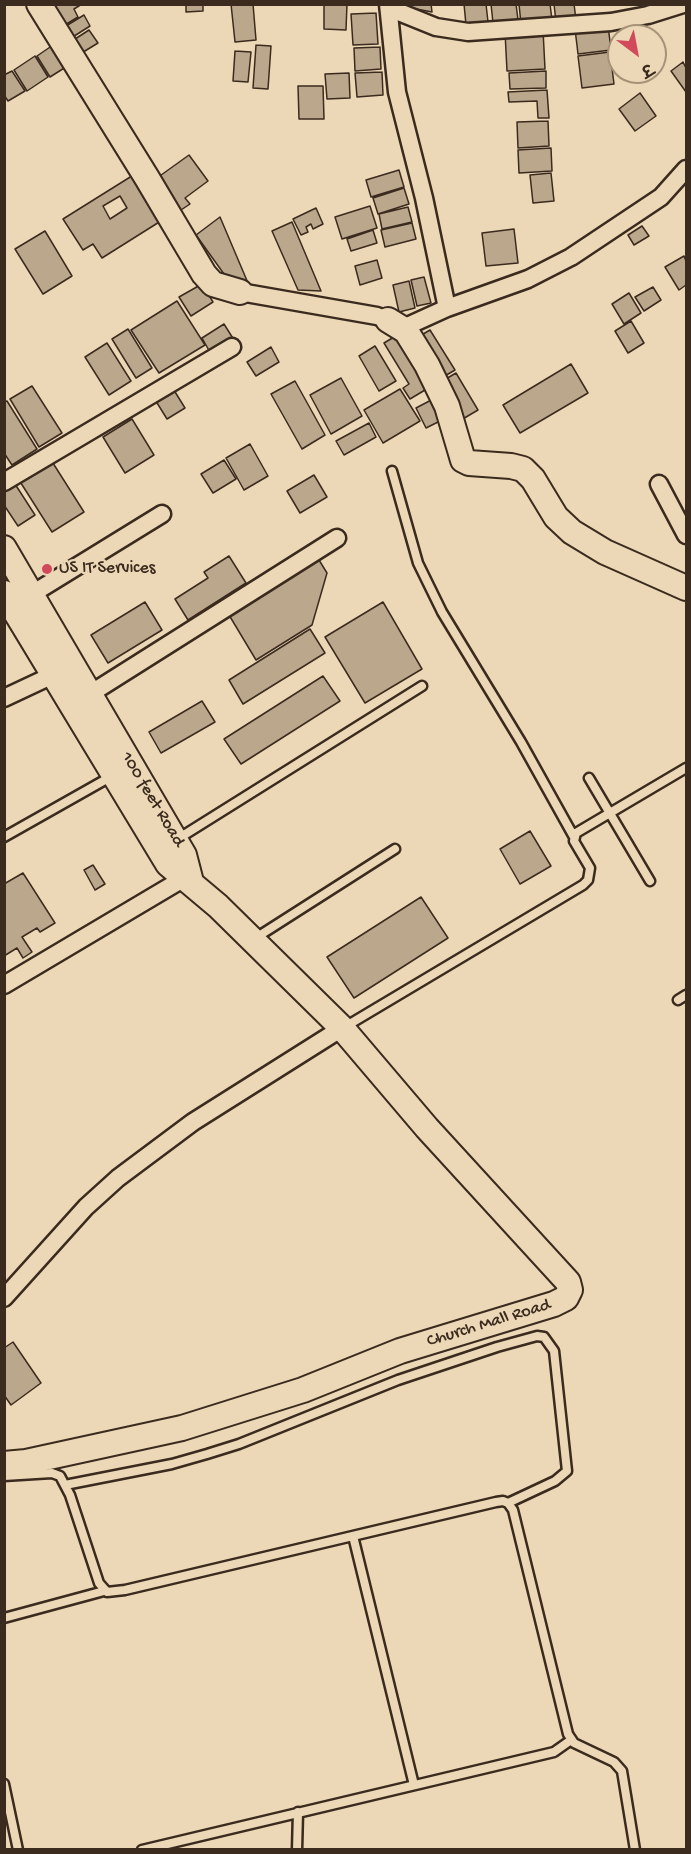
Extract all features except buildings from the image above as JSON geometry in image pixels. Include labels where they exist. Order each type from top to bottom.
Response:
[{"type":"street","points":[[39,4],[204,274],[213,284],[240,292],[377,316],[395,324],[427,365],[443,398],[463,460],[469,463],[511,465],[523,469],[534,479],[556,518],[572,532],[605,552],[687,588]]},
{"type":"street","points":[[447,308],[424,198],[397,92],[388,6],[436,27],[468,32],[611,22],[648,15],[683,4]]},
{"type":"street","points":[[395,324],[523,281],[571,257],[661,196],[687,169]]},
{"type":"street","points":[[4,482],[232,347]]},
{"type":"street","points":[[659,484],[687,535]]},
{"type":"street","points":[[32,594],[162,514]]},
{"type":"street","points":[[80,700],[337,538]]},
{"type":"street","name":"100 feet Road","points":[[4,548],[32,594],[80,700],[168,864],[188,879]]},
{"type":"street","name":"100 feet Road","points":[[4,593],[53,675],[80,700]]},
{"type":"street","points":[[4,698],[53,675]]},
{"type":"street","name":"100 feet Road","points":[[113,763],[176,840],[184,855],[188,879]]},
{"type":"street","points":[[4,984],[188,879]]},
{"type":"street","name":"Church Mall Road","points":[[4,1464],[26,1462],[182,1428],[303,1390],[400,1351],[554,1304],[568,1295],[570,1290],[568,1282],[427,1128],[342,1028],[254,940],[188,879]]},
{"type":"street","points":[[4,1298],[86,1207],[118,1178],[193,1122],[342,1028]]},
{"type":"lane","points":[[342,1028],[583,885],[588,880],[590,868],[521,742],[436,602],[418,563],[392,471]]},
{"type":"lane","points":[[176,840],[422,686]]},
{"type":"lane","points":[[4,837],[113,763]]},
{"type":"lane","points":[[574,837],[580,830],[687,768]]},
{"type":"lane","points":[[590,778],[650,881]]},
{"type":"lane","points":[[254,940],[395,849]]},
{"type":"lane","points":[[678,1000],[687,995]]},
{"type":"lane","points":[[65,1485],[172,1464],[207,1454],[239,1444],[398,1380],[497,1347],[537,1336],[544,1337],[554,1351],[567,1471],[555,1481],[508,1503]]},
{"type":"lane","points":[[4,1476],[51,1473],[60,1476],[104,1591]]},
{"type":"lane","points":[[4,1618],[104,1591],[110,1593],[125,1590],[496,1502],[508,1503],[513,1510],[571,1740],[614,1762],[622,1771],[635,1850]]},
{"type":"lane","points":[[353,1536],[414,1785]]},
{"type":"lane","points":[[142,1850],[554,1752],[571,1740]]},
{"type":"lane","points":[[4,1784],[18,1850]]},
{"type":"lane","points":[[297,1850],[298,1812]]},
{"type":"place","name":"US IT Services","points":[[47,569]]}]
